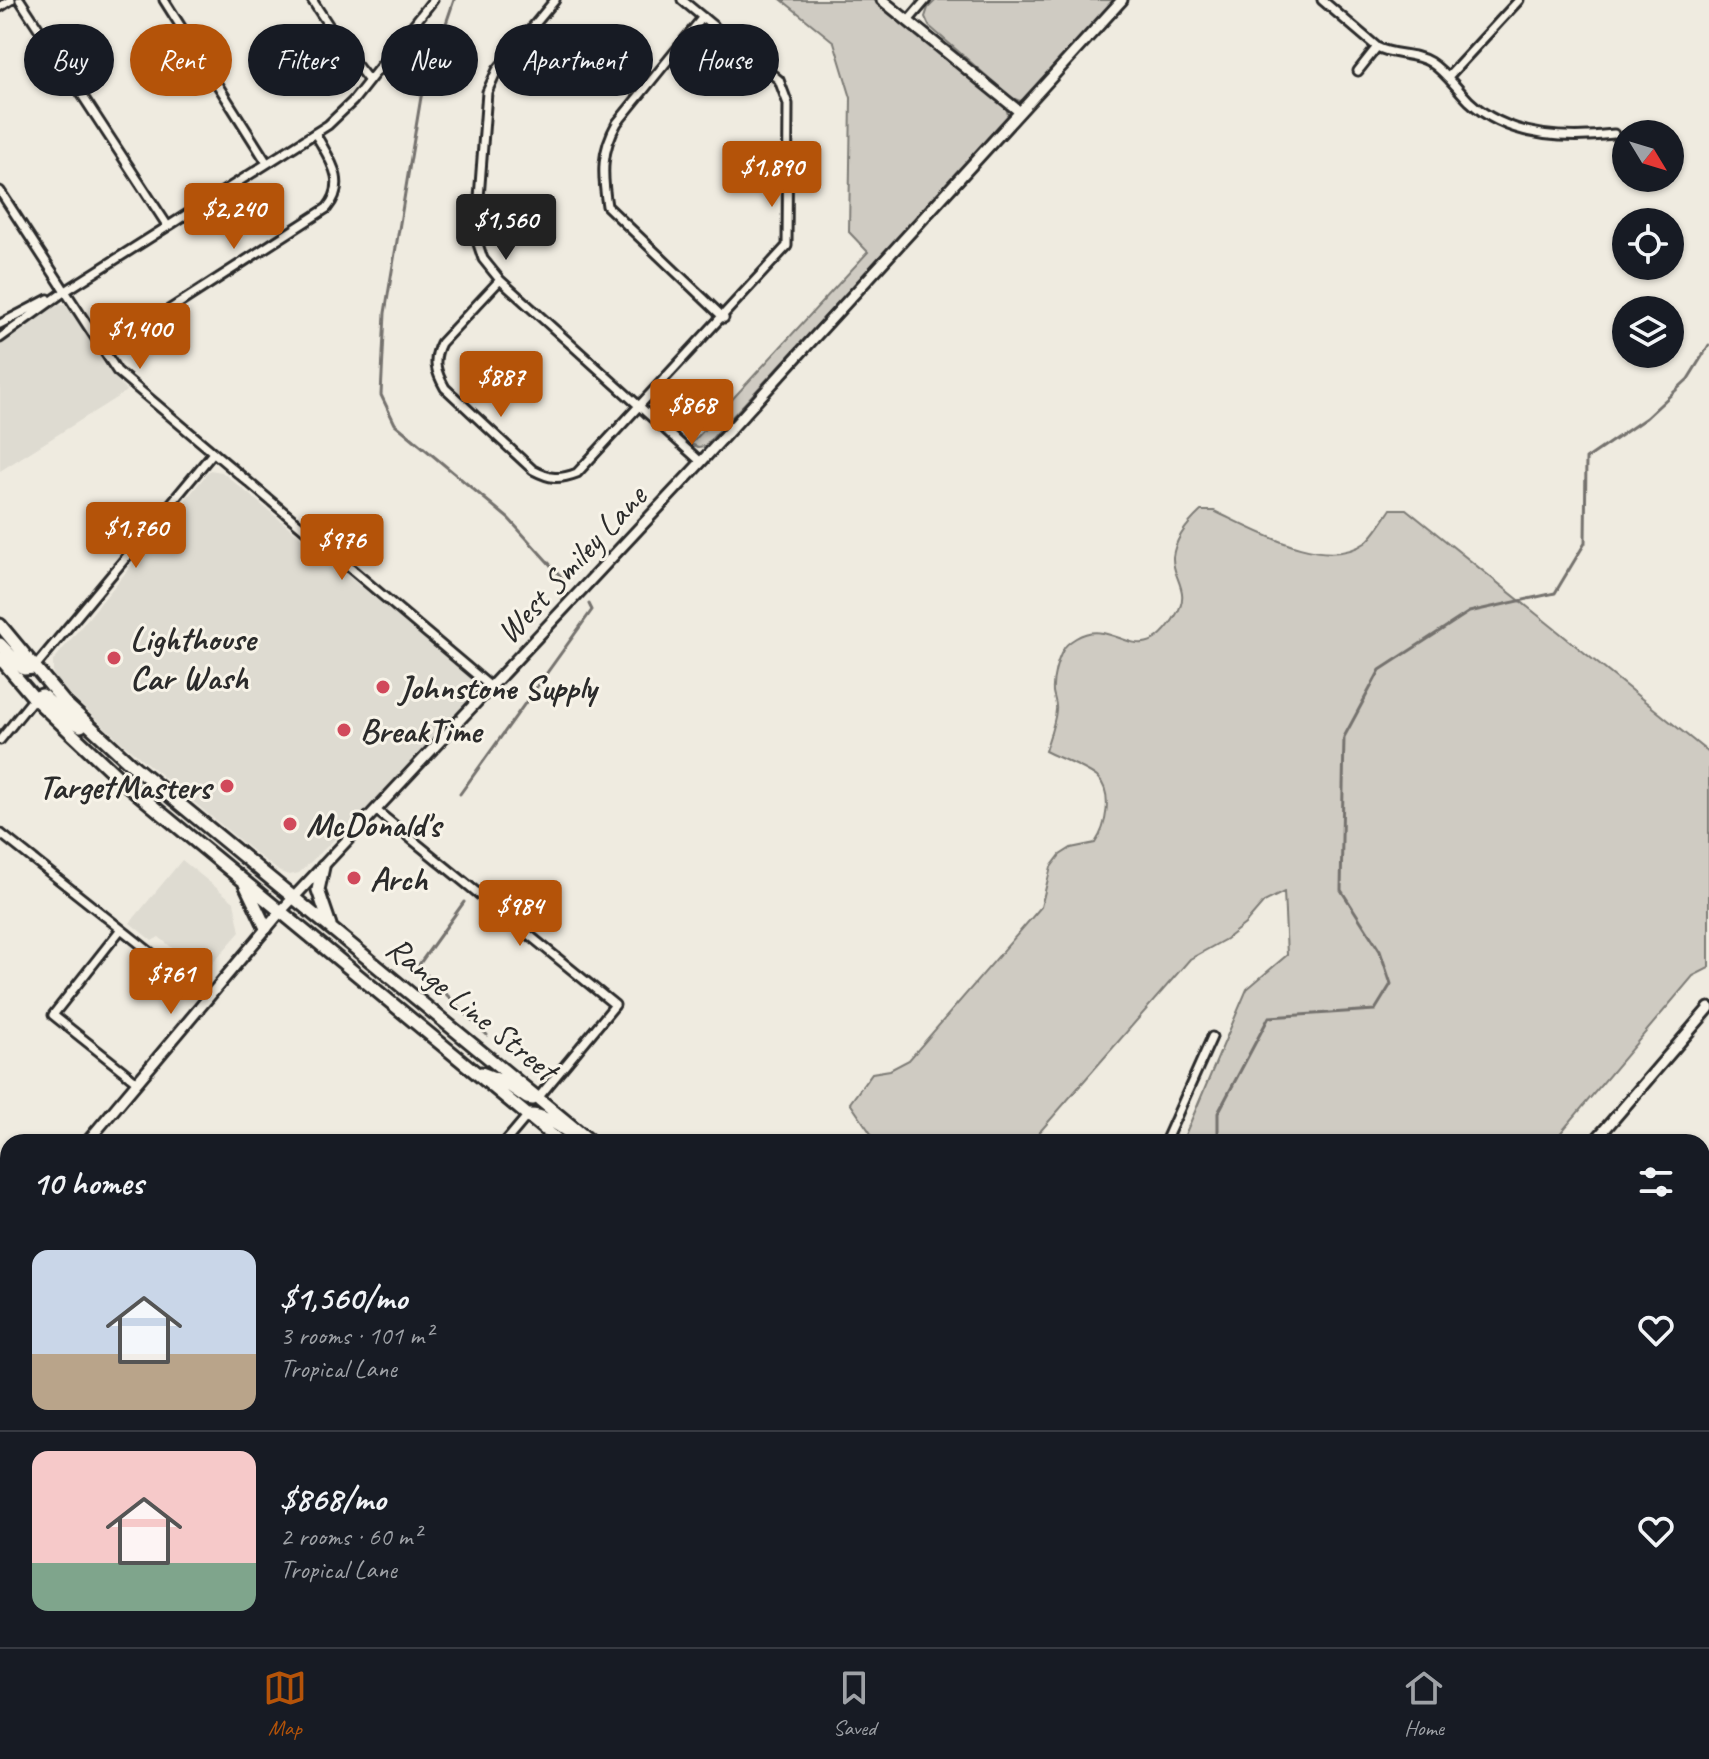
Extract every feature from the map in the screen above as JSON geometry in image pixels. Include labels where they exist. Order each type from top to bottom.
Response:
[{"type":"main road","name":"Range Line Street","points":[[0,625],[34,668],[101,738],[581,1134]]},
{"type":"main road","points":[[0,644],[19,666],[34,668]]},
{"type":"main road","name":"Range Line Street","points":[[0,658],[34,698],[120,779],[551,1134]]},
{"type":"main road","points":[[34,698],[42,695],[65,716],[101,738]]},
{"type":"main road","points":[[323,867],[318,890],[332,929]]},
{"type":"main road","points":[[243,880],[266,928]]},
{"type":"main road","points":[[473,1070],[502,1081],[527,1098],[538,1098]]},
{"type":"main road","points":[[528,1115],[545,1117],[567,1134]]},
{"type":"street","points":[[0,7],[11,0]]},
{"type":"street","points":[[20,0],[167,225]]},
{"type":"street","points":[[164,0],[267,163]]},
{"type":"street","points":[[312,0],[369,81]]},
{"type":"street","points":[[0,338],[64,292],[342,113],[433,0]]},
{"type":"street","points":[[555,0],[497,70],[487,92],[476,238],[483,259],[500,280],[701,462]]},
{"type":"street","points":[[500,280],[441,343],[436,353],[436,373],[445,388],[533,470],[546,477],[560,479],[577,473],[724,318],[787,246],[788,104],[779,80],[682,0]]},
{"type":"street","points":[[882,0],[1020,112]]},
{"type":"street","points":[[908,21],[926,0]]},
{"type":"street","name":"West Smiley Lane","points":[[94,1134],[281,911],[701,462],[1122,0]]},
{"type":"street","points":[[1323,0],[1377,47],[1388,53],[1428,60],[1470,102],[1496,120],[1527,132],[1593,137],[1612,134]]},
{"type":"street","points":[[1448,77],[1519,0]]},
{"type":"street","points":[[703,17],[617,123],[606,141],[604,187],[607,206],[724,318]]},
{"type":"street","points":[[1358,71],[1377,47]]},
{"type":"street","points":[[105,351],[327,208],[339,191],[338,180],[315,133]]},
{"type":"street","points":[[0,191],[117,371],[492,688]]},
{"type":"street","points":[[0,324],[64,292]]},
{"type":"street","points":[[34,668],[213,453]]},
{"type":"street","points":[[0,740],[34,698]]},
{"type":"street","points":[[377,811],[615,1005],[538,1098]]},
{"type":"street","points":[[0,833],[208,998]]},
{"type":"street","points":[[121,929],[53,1015],[137,1082]]},
{"type":"street","points":[[1601,1134],[1709,1008]]},
{"type":"street","points":[[1169,1134],[1212,1037]]},
{"type":"street","points":[[512,1134],[528,1115]]},
{"type":"shaded area","points":[[782,0],[874,0],[1006,108],[1009,118],[705,446],[698,447],[691,444],[868,252],[849,232],[851,98],[834,42]]},
{"type":"shaded area","points":[[936,0],[1118,0],[1026,99],[1020,101],[1012,98],[929,26],[925,17]]},
{"type":"shaded area","points":[[59,303],[68,306],[106,367],[127,391],[0,471],[0,323],[9,336]]},
{"type":"shaded area","points":[[210,470],[222,472],[478,683],[475,695],[396,781],[299,873],[289,875],[280,872],[255,853],[120,741],[57,683],[53,674],[53,661]]},
{"type":"shaded area","points":[[1391,509],[1406,509],[1709,753],[1709,968],[1693,976],[1560,1134],[1185,1134],[1247,989],[1287,955],[1284,892],[1264,902],[1245,924],[1226,939],[1190,959],[1038,1134],[871,1134],[850,1103],[872,1073],[890,1070],[909,1060],[1041,907],[1051,867],[1060,855],[1071,848],[1095,843],[1102,828],[1107,801],[1097,777],[1045,751],[1055,715],[1054,676],[1065,646],[1090,633],[1103,633],[1139,643],[1163,633],[1176,615],[1182,598],[1173,565],[1174,550],[1183,531],[1201,511],[1214,511],[1289,545],[1330,553],[1348,551],[1365,543]]},
{"type":"shaded area","points":[[182,860],[234,902],[240,932],[210,966],[195,967],[159,937],[152,941],[130,923]]},
{"type":"waterway","points":[[454,0],[421,97],[385,313],[381,395],[395,424],[509,519],[565,581]]},
{"type":"waterway","points":[[1218,1134],[1218,1113],[1269,1017],[1375,1010],[1391,984],[1380,951],[1341,890],[1344,737],[1380,670],[1469,612],[1555,593],[1585,543],[1586,459],[1646,418],[1688,379],[1709,345]]},
{"type":"waterway","points":[[460,794],[592,610],[589,604]]},
{"type":"waterway","points":[[464,902],[418,966],[487,1035]]},
{"type":"place","name":"Lighthouse Car Wash","points":[[114,658]]},
{"type":"place","name":"Johnstone Supply","points":[[383,687]]},
{"type":"place","name":"BreakTime","points":[[344,730]]},
{"type":"place","name":"TargetMasters","points":[[227,786]]},
{"type":"place","name":"McDonald's","points":[[290,824]]},
{"type":"place","name":"Arch","points":[[354,878]]}]
